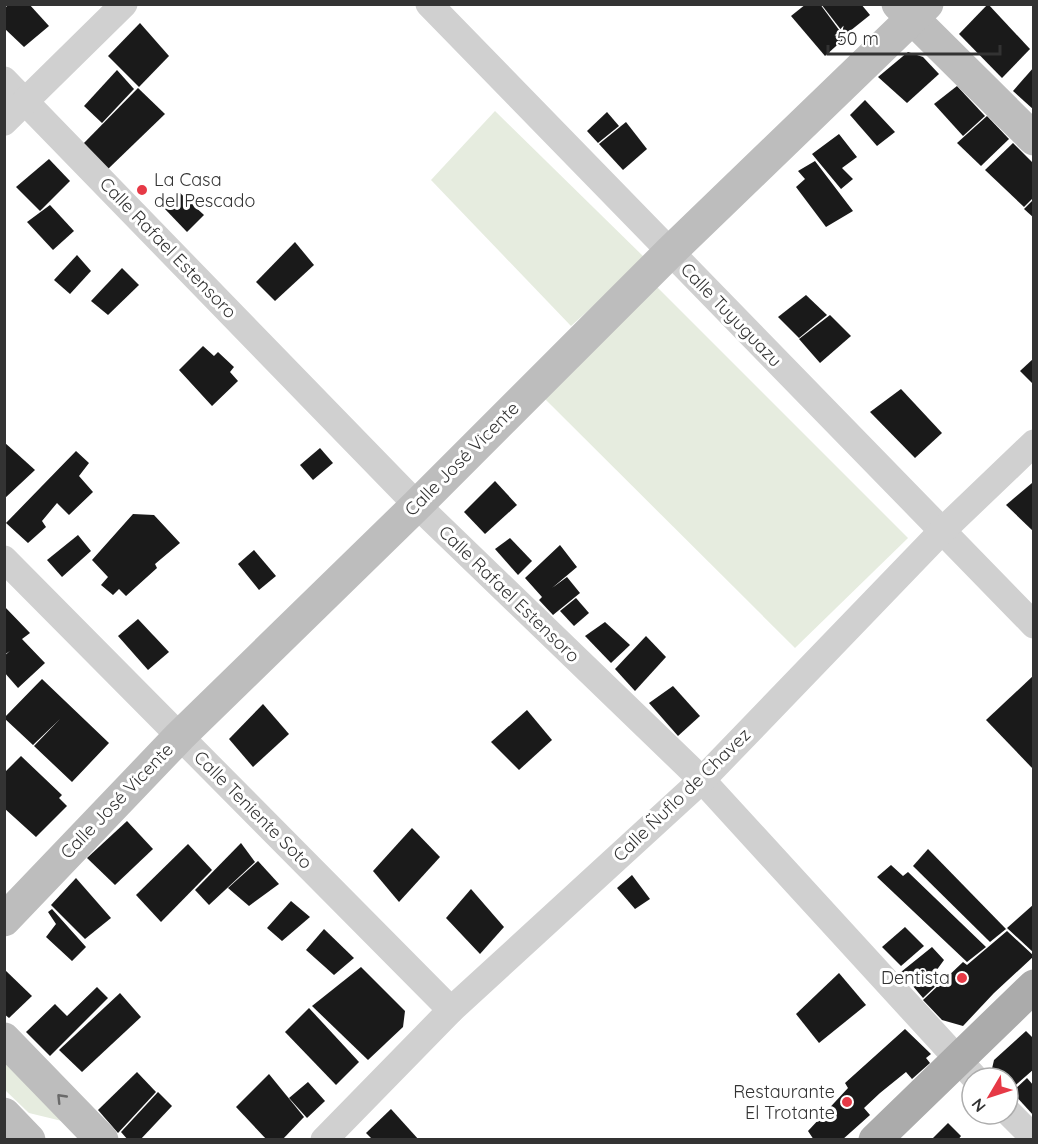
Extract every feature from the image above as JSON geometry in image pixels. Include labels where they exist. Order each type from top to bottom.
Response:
[{"type":"main road","points":[[969,1066],[1034,986]]},
{"type":"main road","points":[[875,1140],[960,1074]]},
{"type":"street","points":[[4,122],[124,4]]},
{"type":"street","name":"Calle Tuyuguazu","points":[[429,4],[1034,625]]},
{"type":"street","points":[[912,10],[1034,139]]},
{"type":"street","name":"Calle José Vicente","points":[[4,920],[180,736],[417,504],[912,10]]},
{"type":"street","name":"Calle Rafael Estensoro","points":[[4,80],[417,504],[702,780],[964,1066]]},
{"type":"street","name":"Calle Ñuflo de Chavez","points":[[324,1140],[451,1010],[702,780],[942,531],[1034,443]]},
{"type":"street","name":"Calle Teniente Soto","points":[[4,559],[451,1010]]},
{"type":"street","points":[[4,1039],[102,1140]]},
{"type":"street","points":[[4,1114],[29,1140]]},
{"type":"street","points":[[1020,1124],[1034,1138]]},
{"type":"shaded area","points":[[495,111],[646,259],[571,326],[431,180]]},
{"type":"shaded area","points":[[654,284],[908,538],[795,648],[544,398]]},
{"type":"shaded area","points":[[4,1058],[66,1122],[29,1113],[5,1090]]},
{"type":"building","points":[[9,4],[29,4],[49,26],[24,47],[4,28],[4,9]]},
{"type":"building","points":[[806,4],[820,4],[845,38],[825,56],[791,16]]},
{"type":"building","points":[[821,4],[861,4],[870,15],[845,35]]},
{"type":"building","points":[[988,4],[1030,49],[1002,78],[959,34]]},
{"type":"building","points":[[140,23],[169,56],[139,87],[108,56]]},
{"type":"building","points":[[908,52],[923,57],[939,74],[907,103],[878,77]]},
{"type":"building","points":[[1034,67],[1034,110],[1013,91]]},
{"type":"building","points":[[117,70],[134,89],[102,123],[84,106]]},
{"type":"building","points":[[957,86],[985,116],[963,136],[934,104]]},
{"type":"building","points":[[138,88],[165,114],[108,169],[82,145]]},
{"type":"building","points":[[865,100],[895,132],[877,146],[850,115]]},
{"type":"building","points":[[607,112],[619,126],[598,143],[587,131]]},
{"type":"building","points":[[987,116],[1009,139],[981,166],[957,143]]},
{"type":"building","points":[[626,122],[647,149],[623,170],[599,144]]},
{"type":"building","points":[[839,134],[857,157],[842,168],[853,179],[841,189],[812,154]]},
{"type":"building","points":[[1013,143],[1034,164],[1034,197],[1024,207],[985,170]]},
{"type":"building","points":[[49,159],[70,181],[40,211],[16,187]]},
{"type":"building","points":[[815,161],[853,211],[826,227],[796,187],[805,179],[798,171]]},
{"type":"building","points":[[179,192],[204,215],[187,232],[164,208]]},
{"type":"building","points":[[1034,199],[1034,218],[1024,209]]},
{"type":"building","points":[[50,205],[74,231],[53,250],[27,222]]},
{"type":"building","points":[[295,242],[314,265],[275,301],[256,282]]},
{"type":"building","points":[[77,255],[91,271],[70,294],[54,280]]},
{"type":"building","points":[[122,268],[139,285],[108,315],[91,301]]},
{"type":"building","points":[[806,295],[827,315],[799,338],[778,317]]},
{"type":"building","points":[[830,315],[851,336],[820,363],[799,339]]},
{"type":"building","points":[[203,346],[214,356],[218,352],[234,367],[230,372],[238,381],[212,406],[179,370]]},
{"type":"building","points":[[1034,358],[1034,385],[1020,371]]},
{"type":"building","points":[[901,389],[942,433],[915,458],[870,412]]},
{"type":"building","points":[[4,442],[35,470],[4,499]]},
{"type":"building","points":[[320,448],[333,463],[313,480],[300,465]]},
{"type":"building","points":[[76,451],[89,463],[79,476],[93,492],[69,515],[57,503],[42,521],[46,527],[28,543],[6,523]]},
{"type":"building","points":[[495,481],[517,505],[485,534],[464,512]]},
{"type":"building","points":[[1032,483],[1034,485],[1034,532],[1006,505]]},
{"type":"building","points":[[133,514],[154,515],[180,543],[155,564],[157,568],[126,596],[119,589],[113,595],[101,585],[108,577],[92,560]]},
{"type":"building","points":[[78,535],[91,551],[62,577],[47,560]]},
{"type":"building","points":[[510,538],[532,561],[518,575],[495,549]]},
{"type":"building","points":[[560,545],[577,567],[552,588],[567,577],[580,593],[553,615],[539,600],[542,597],[525,578]]},
{"type":"building","points":[[254,550],[276,576],[259,590],[238,564]]},
{"type":"building","points":[[576,598],[589,613],[574,626],[560,611]]},
{"type":"building","points":[[4,606],[30,633],[22,639],[45,663],[18,688],[4,672],[4,656],[10,651],[4,655]]},
{"type":"building","points":[[138,619],[169,652],[148,670],[118,636]]},
{"type":"building","points":[[605,622],[630,645],[611,663],[585,636]]},
{"type":"building","points":[[646,636],[666,657],[635,691],[615,669]]},
{"type":"building","points":[[1034,675],[1034,770],[986,720]]},
{"type":"building","points":[[42,679],[109,743],[72,782],[34,746],[60,719],[33,745],[4,718]]},
{"type":"building","points":[[673,686],[700,716],[678,736],[649,703]]},
{"type":"building","points":[[263,704],[289,734],[253,767],[229,739]]},
{"type":"building","points":[[527,710],[552,740],[519,770],[491,742]]},
{"type":"building","points":[[21,756],[62,795],[59,798],[67,806],[36,837],[4,808],[4,773]]},
{"type":"building","points":[[127,821],[153,849],[115,885],[87,858]]},
{"type":"building","points":[[412,828],[440,857],[399,902],[373,871]]},
{"type":"building","points":[[241,843],[255,862],[209,905],[195,890]]},
{"type":"building","points":[[188,844],[212,870],[161,922],[136,895]]},
{"type":"building","points":[[928,849],[1006,929],[990,942],[913,866]]},
{"type":"building","points":[[258,861],[279,884],[249,906],[228,888]]},
{"type":"building","points":[[891,865],[903,876],[908,872],[986,947],[967,962],[877,877]]},
{"type":"building","points":[[632,875],[650,899],[635,909],[617,888]]},
{"type":"building","points":[[76,878],[111,918],[85,939],[51,905]]},
{"type":"building","points":[[471,889],[504,927],[480,954],[446,918]]},
{"type":"building","points":[[291,901],[310,917],[282,941],[267,928]]},
{"type":"building","points":[[1034,904],[1034,953],[1007,928]]},
{"type":"building","points":[[52,909],[86,947],[72,961],[46,937],[56,924],[48,912]]},
{"type":"building","points":[[905,927],[924,946],[901,966],[882,947]]},
{"type":"building","points":[[324,929],[354,958],[334,975],[306,950]]},
{"type":"building","points":[[1007,931],[1034,956],[963,1026],[942,1020],[923,1000],[963,962],[967,965]]},
{"type":"building","points":[[932,947],[944,960],[936,971],[943,979],[923,998],[901,972]]},
{"type":"building","points":[[361,967],[405,1011],[403,1027],[368,1060],[312,1006]]},
{"type":"building","points":[[4,969],[32,996],[9,1018],[4,1014]]},
{"type":"building","points":[[839,973],[866,1005],[819,1043],[796,1014]]},
{"type":"building","points":[[97,987],[108,998],[50,1056],[26,1032],[55,1004],[67,1016]]},
{"type":"building","points":[[120,993],[141,1017],[82,1072],[59,1050]]},
{"type":"building","points":[[309,1008],[359,1062],[336,1085],[285,1032]]},
{"type":"building","points":[[905,1029],[931,1054],[926,1058],[930,1063],[912,1079],[906,1072],[880,1093],[864,1108],[870,1115],[842,1140],[814,1140],[808,1131],[848,1088],[845,1083]]},
{"type":"building","points":[[1026,1031],[1034,1039],[1034,1069],[1020,1081],[1020,1066],[993,1066],[994,1060]]},
{"type":"building","points":[[137,1072],[156,1092],[118,1133],[98,1110]]},
{"type":"building","points":[[269,1074],[304,1117],[282,1140],[267,1140],[236,1107]]},
{"type":"building","points":[[1027,1078],[1034,1086],[1034,1116],[1020,1101],[1020,1085]]},
{"type":"building","points":[[308,1082],[325,1101],[307,1118],[289,1098]]},
{"type":"building","points":[[158,1092],[172,1106],[140,1140],[128,1140],[121,1132]]},
{"type":"building","points":[[391,1109],[419,1140],[373,1140],[366,1133]]},
{"type":"building","points":[[948,1123],[961,1136],[958,1140],[931,1140]]},
{"type":"place","name":"La Casa del Pescado","points":[[142,190]]},
{"type":"place","name":"Dentista","points":[[962,978]]},
{"type":"place","name":"Restaurante El Trotante","points":[[847,1102]]}]
